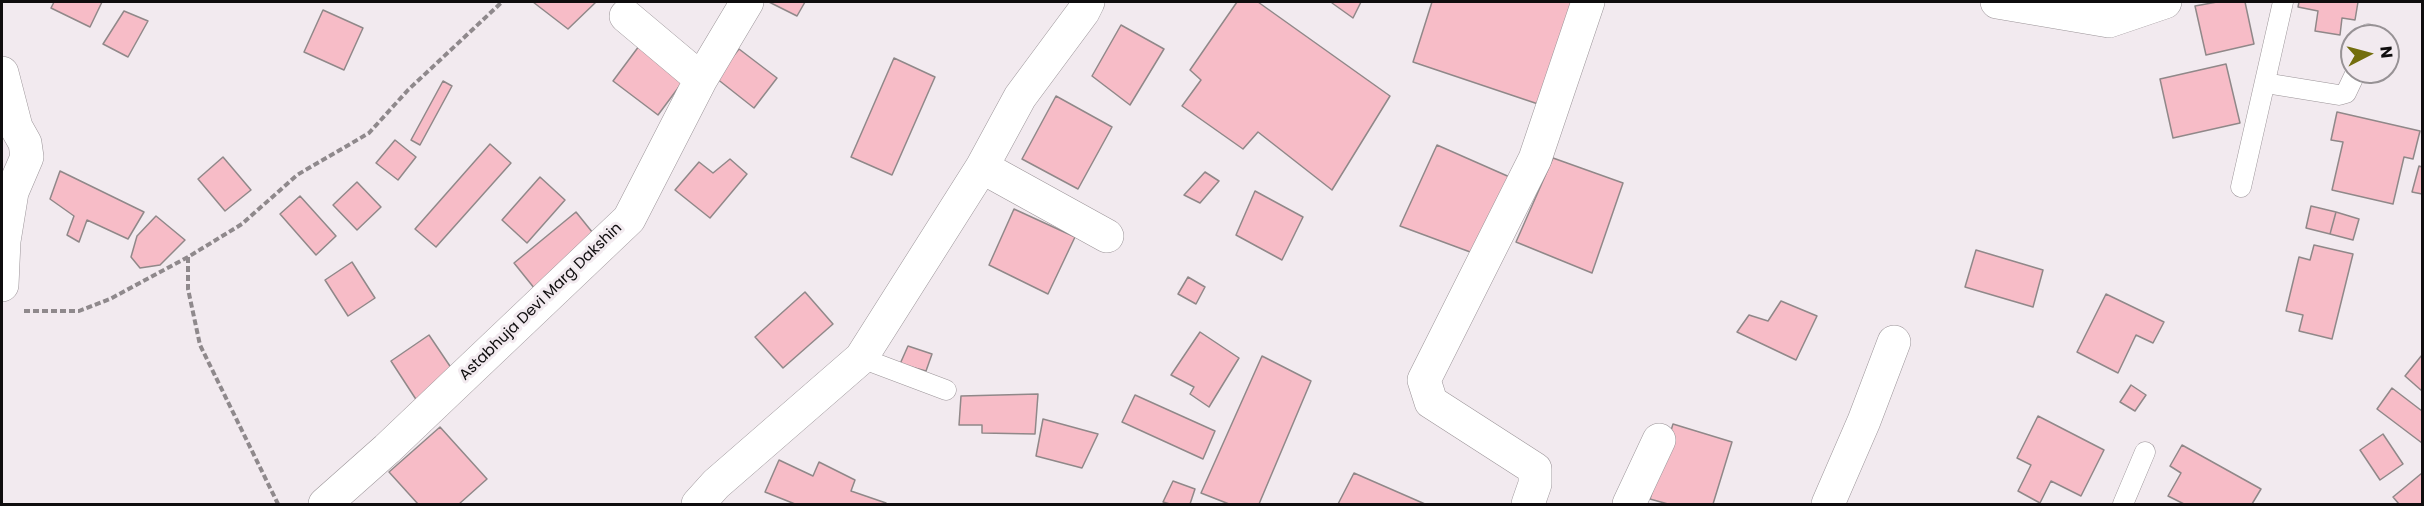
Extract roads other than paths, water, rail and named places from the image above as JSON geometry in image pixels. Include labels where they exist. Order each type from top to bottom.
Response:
[{"type":"street","name":"Astabhuja Devi Marg Dakshin","points":[[325,504],[387,449],[629,219],[701,79],[747,2]]},
{"type":"street","points":[[698,504],[723,477],[861,358],[982,166],[1020,97],[1088,2]]},
{"type":"street","points":[[1528,504],[1535,484],[1535,469],[1431,402],[1424,380],[1535,159],[1588,2]]},
{"type":"street","points":[[1997,2],[2111,11],[2164,2]]},
{"type":"street","points":[[627,16],[701,79]]},
{"type":"street","points":[[2,73],[16,127],[26,143],[27,157],[12,192],[4,241],[7,298]]},
{"type":"street","points":[[982,166],[1107,236]]},
{"type":"street","points":[[1828,504],[1864,421],[1894,342]]},
{"type":"street","points":[[1629,504],[1659,440]]},
{"type":"lane","points":[[2241,187],[2283,2]]},
{"type":"lane","points":[[2265,83],[2339,95],[2346,93],[2350,84]]},
{"type":"lane","points":[[861,358],[946,390]]},
{"type":"lane","points":[[2122,504],[2145,452]]}]
